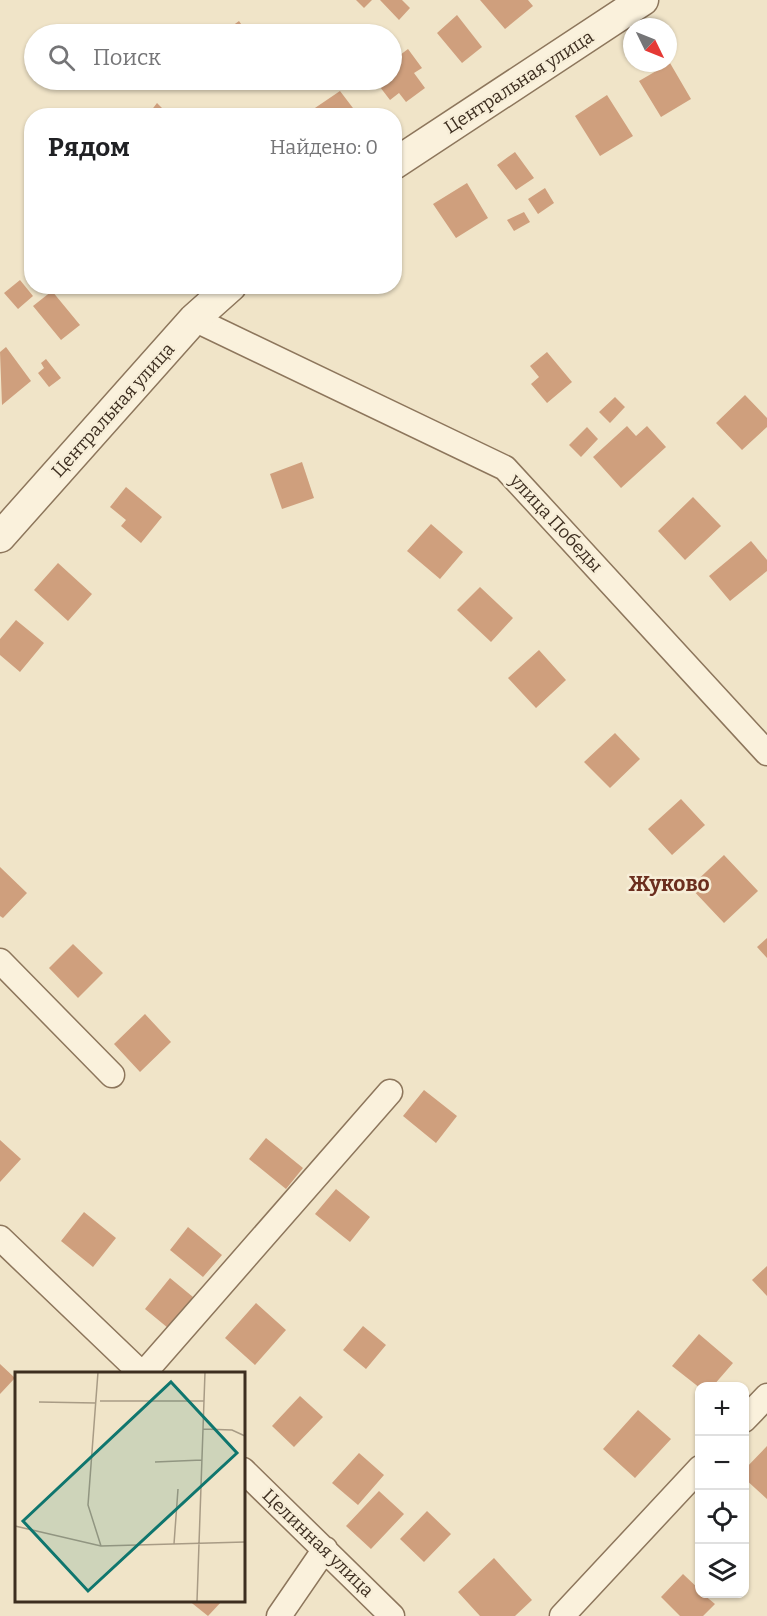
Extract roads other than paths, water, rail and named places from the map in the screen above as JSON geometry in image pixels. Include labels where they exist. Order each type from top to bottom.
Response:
[{"type":"street","name":"Центральная улица","points":[[402,159],[643,0]]},
{"type":"street","name":"Центральная улица","points":[[0,537],[194,319],[222,294]]},
{"type":"street","name":"улица Победы","points":[[194,319],[505,468],[767,753]]},
{"type":"street","points":[[0,961],[112,1075]]},
{"type":"street","points":[[144,1372],[390,1092]]},
{"type":"street","points":[[0,1238],[142,1372]]},
{"type":"street","points":[[749,1415],[767,1396]]},
{"type":"street","name":"Целинная улица","points":[[244,1471],[392,1616]]},
{"type":"street","points":[[562,1616],[695,1472]]},
{"type":"street","points":[[279,1616],[325,1549]]},
{"type":"district","name":"Жуково","points":[[669,884]]}]
